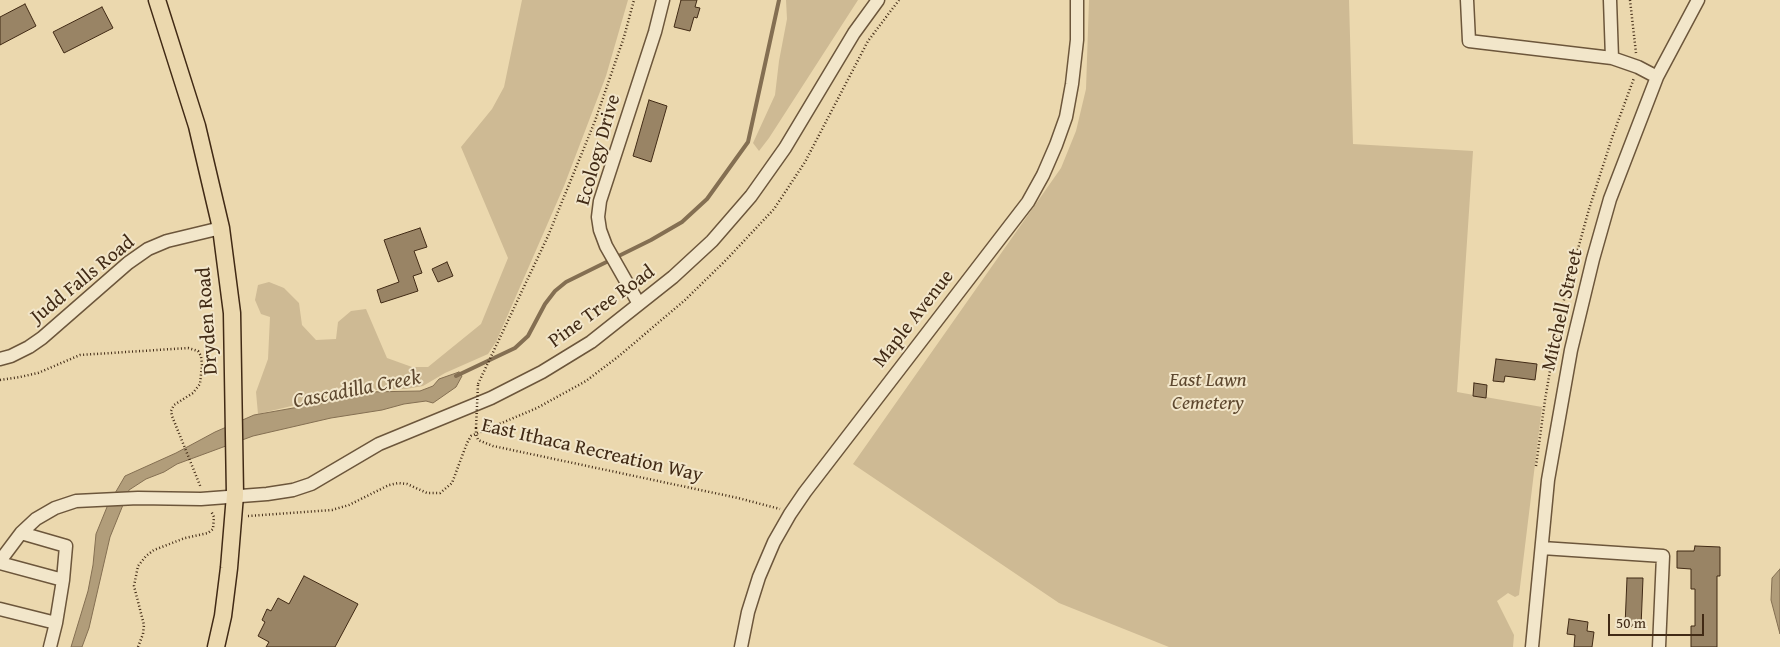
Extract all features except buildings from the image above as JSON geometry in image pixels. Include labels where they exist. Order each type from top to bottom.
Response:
[{"type":"main road","name":"Dryden Road","points":[[157,0],[197,126],[221,228],[232,313],[235,495],[229,568],[223,616],[216,647]]},
{"type":"street","name":"Ecology Drive","points":[[638,304],[606,246],[600,230],[598,216],[600,201],[655,32],[663,0]]},
{"type":"street","name":"Pine Tree Road","points":[[0,562],[21,533],[36,519],[55,508],[76,501],[138,498],[201,499],[277,493],[311,484],[379,444],[491,398],[542,372],[590,342],[673,277],[712,241],[751,196],[785,148],[854,33],[878,0]]},
{"type":"street","name":"Maple Avenue","points":[[741,647],[748,612],[760,577],[774,542],[790,514],[1028,202],[1043,175],[1066,117],[1077,40],[1077,0]]},
{"type":"street","points":[[1467,0],[1469,40],[1612,58],[1638,67],[1657,77]]},
{"type":"street","points":[[1610,0],[1612,58]]},
{"type":"street","name":"Mitchell Street","points":[[1532,647],[1548,480],[1571,350],[1591,268],[1610,199],[1657,77],[1698,0]]},
{"type":"street","name":"Judd Falls Road","points":[[0,359],[11,356],[42,338],[121,269],[148,250],[167,241],[221,228]]},
{"type":"street","points":[[21,533],[66,546],[63,580],[56,624],[50,647]]},
{"type":"street","points":[[1542,548],[1663,556],[1658,647]]},
{"type":"street","points":[[0,562],[63,580]]},
{"type":"street","points":[[0,609],[56,624]]},
{"type":"path","points":[[476,434],[478,384],[548,236],[595,121],[624,37],[634,0]]},
{"type":"path","points":[[0,380],[20,378],[80,355],[193,349],[198,351],[201,356],[202,370],[200,384],[193,393],[174,405],[171,411],[173,423],[202,488]]},
{"type":"path","name":"East Ithaca Recreation Way","points":[[253,516],[332,510],[349,505],[389,485],[398,483],[407,484],[427,493],[440,493],[452,483],[467,443],[471,436],[476,434],[478,440],[493,446],[745,499],[781,509]]},
{"type":"path","points":[[138,647],[144,625],[134,586],[138,566],[154,550],[213,529],[214,517]]},
{"type":"green space","points":[[522,0],[628,0],[606,76],[564,186],[496,342],[488,354],[445,373],[423,386],[406,389],[375,390],[321,399],[258,414],[256,392],[268,359],[270,317],[261,314],[255,300],[258,285],[269,282],[284,288],[299,303],[302,325],[316,340],[336,339],[338,322],[351,311],[366,309],[387,358],[412,367],[428,367],[481,324],[508,258],[461,147],[492,109],[504,87]]},
{"type":"green space","points":[[786,0],[858,0],[759,151],[753,143],[775,95],[787,19]]},
{"type":"green space","name":"East Lawn Cemetery","points":[[1089,0],[1349,0],[1353,144],[1473,151],[1457,392],[1542,407],[1519,595],[1515,597],[1508,593],[1497,601],[1514,635],[1513,647],[1169,647],[1059,603],[853,464],[1061,168],[1076,131],[1086,89]]},
{"type":"shaded area","points":[[459,372],[462,376],[456,387],[433,403],[426,401],[404,404],[253,436],[177,464],[164,472],[146,479],[129,490],[110,537],[89,628],[82,647],[71,647],[88,591],[96,534],[107,507],[125,476],[254,415],[327,402],[368,392],[420,391],[433,386],[439,379]]},
{"type":"shaded area","points":[[1780,569],[1780,634],[1771,600],[1772,578]]},
{"type":"waterway","name":"Cascadilla Creek","points":[[456,376],[515,348],[528,336],[545,304],[555,291],[566,282],[651,240],[682,222],[707,199],[748,142],[779,0]]}]
